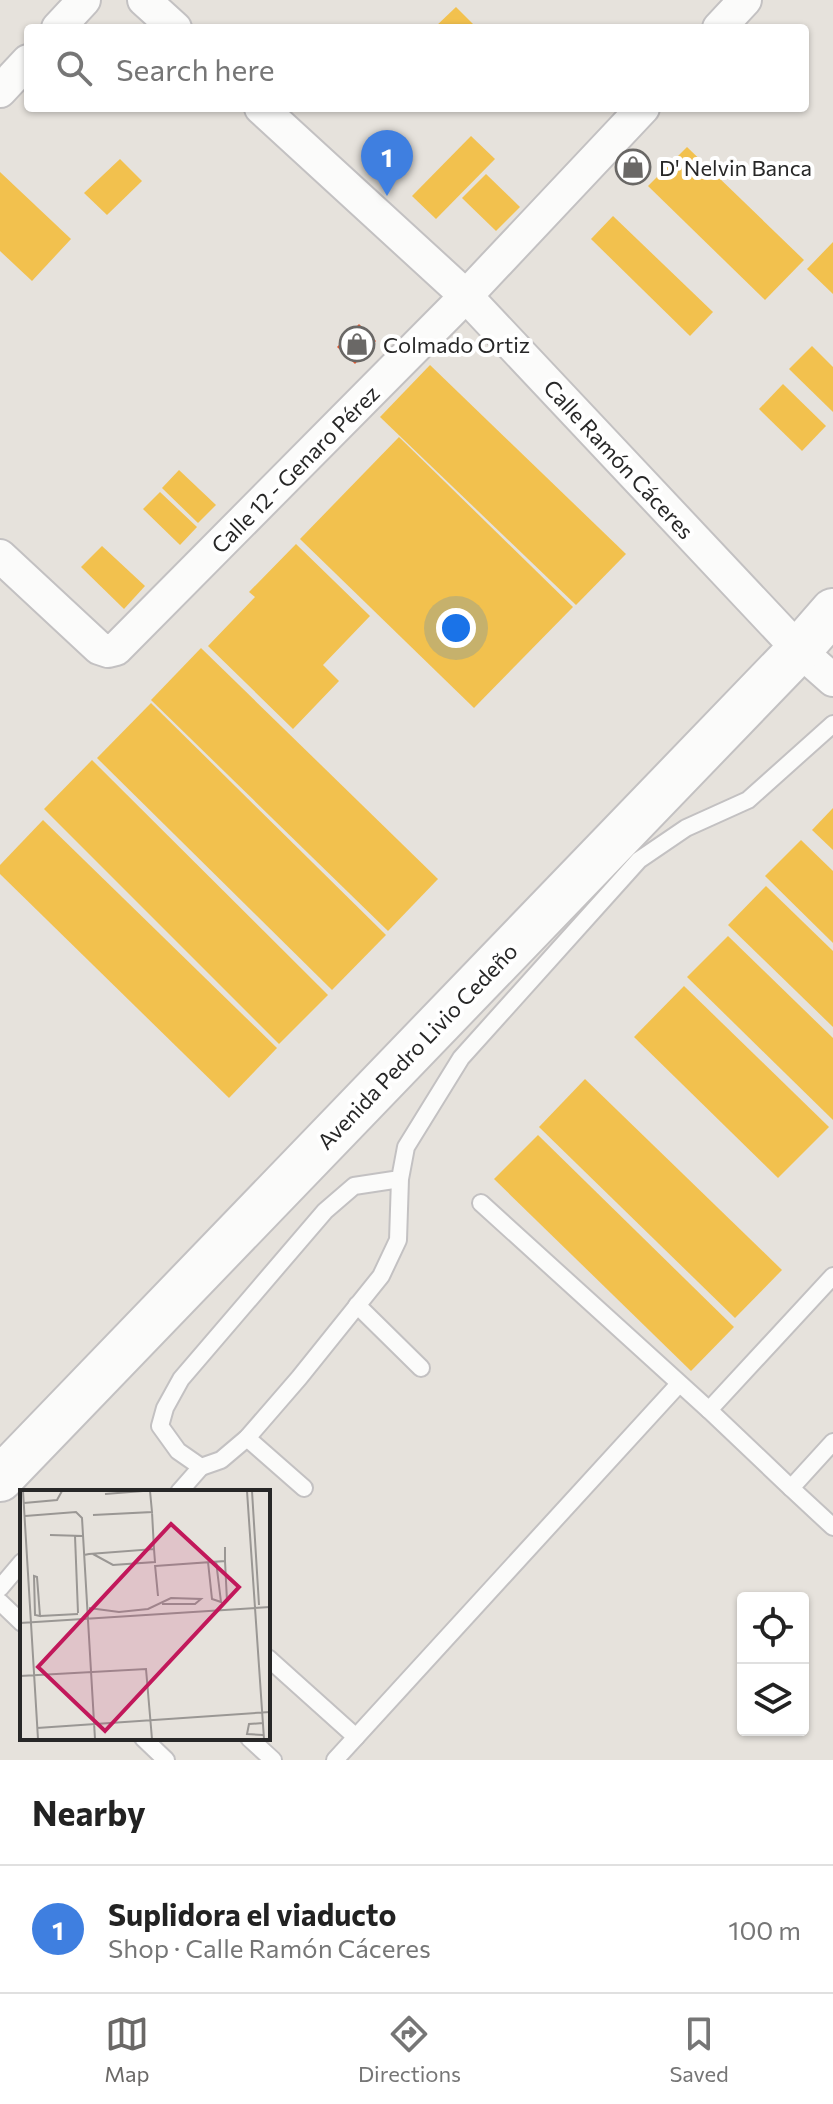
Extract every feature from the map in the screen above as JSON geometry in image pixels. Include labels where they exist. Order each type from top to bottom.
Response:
[{"type":"main road","name":"Avenida Pedro Livio Cedeño","points":[[0,1479],[799,650],[833,611]]},
{"type":"street","points":[[62,24],[84,0]]},
{"type":"street","points":[[144,0],[171,24]]},
{"type":"street","points":[[723,24],[745,0]]},
{"type":"street","points":[[0,91],[24,65]]},
{"type":"street","name":"Calle Ramón Cáceres","points":[[265,112],[466,296],[799,650],[833,680]]},
{"type":"street","name":"Calle 12 - Genaro Pérez","points":[[0,556],[99,648],[108,651],[116,649],[466,296],[639,112]]},
{"type":"lane","points":[[181,1490],[201,1467],[221,1460],[247,1438],[381,1276],[398,1240],[400,1179],[406,1147],[461,1058],[639,860],[686,828],[748,800],[833,724]]},
{"type":"lane","points":[[201,1467],[178,1451],[160,1426],[165,1408],[181,1379],[325,1211],[354,1186],[400,1179]]},
{"type":"lane","points":[[481,1203],[833,1527]]},
{"type":"lane","points":[[709,1410],[833,1276]]},
{"type":"lane","points":[[357,1305],[421,1368]]},
{"type":"lane","points":[[335,1760],[679,1384]]},
{"type":"lane","points":[[247,1438],[304,1488]]},
{"type":"lane","points":[[791,1488],[833,1442]]},
{"type":"lane","points":[[0,1588],[20,1564]]},
{"type":"lane","points":[[0,1602],[20,1621]]},
{"type":"lane","points":[[270,1660],[356,1737]]},
{"type":"lane","points":[[145,1740],[166,1760]]},
{"type":"lane","points":[[251,1740],[273,1760]]},
{"type":"building: Homes","points":[[456,7],[473,24],[438,24]]},
{"type":"building: Homes","points":[[471,136],[495,159],[436,219],[412,196]]},
{"type":"building: Homes","points":[[687,147],[804,260],[765,300],[648,186]]},
{"type":"building: Homes","points":[[120,159],[142,181],[107,215],[84,193]]},
{"type":"building: Homes","points":[[0,172],[71,239],[32,281],[0,251]]},
{"type":"building: Homes","points":[[486,174],[520,207],[496,231],[462,198]]},
{"type":"building: Homes","points":[[613,216],[713,312],[690,336],[591,239]]},
{"type":"building: Homes","points":[[833,242],[833,294],[807,269]]},
{"type":"building: Homes","points":[[812,346],[833,367],[833,412],[789,369]]},
{"type":"building: Homes","points":[[430,365],[626,554],[576,605],[380,417]]},
{"type":"building: Homes","points":[[783,384],[826,426],[802,451],[759,409]]},
{"type":"building: Homes","points":[[399,437],[573,607],[474,708],[300,539]]},
{"type":"building: Homes","points":[[179,470],[216,505],[198,523],[162,488]]},
{"type":"building: Homes","points":[[160,492],[197,527],[180,545],[143,509]]},
{"type":"building: Homes","points":[[296,544],[370,616],[323,665],[339,681],[293,729],[208,646],[255,597],[249,592]]},
{"type":"building: Homes","points":[[102,546],[145,586],[124,609],[81,567]]},
{"type":"building: Homes","points":[[201,648],[438,879],[388,931],[151,700]]},
{"type":"building: Homes","points":[[151,703],[386,935],[332,990],[97,758]]},
{"type":"building: Homes","points":[[92,760],[328,995],[279,1044],[44,809]]},
{"type":"building: Homes","points":[[833,808],[833,850],[812,830]]},
{"type":"building: Homes","points":[[43,820],[277,1048],[229,1098],[0,874],[0,865]]},
{"type":"building: Homes","points":[[801,840],[833,871],[833,943],[765,876]]},
{"type":"building: Homes","points":[[766,886],[833,951],[833,1027],[728,925]]},
{"type":"building: Homes","points":[[728,936],[833,1038],[833,1120],[687,977]]},
{"type":"building: Homes","points":[[684,986],[829,1127],[778,1178],[634,1037]]},
{"type":"building: Homes","points":[[585,1079],[782,1270],[735,1318],[539,1127]]},
{"type":"building: Homes","points":[[538,1135],[734,1327],[691,1371],[494,1179]]},
{"type":"building: Shops","name":"D' Nelvin Banca","points":[[632,159],[640,167],[633,175],[625,167]]},
{"type":"building: Shops","name":"Colmado Ortiz","points":[[359,324],[376,341],[355,364],[337,347]]},
{"type":"place","name":"D' Nelvin Banca","points":[[633,167]]},
{"type":"place","name":"Suplidora el viaducto","points":[[387,196]]},
{"type":"place","name":"Colmado Ortiz","points":[[357,344]]}]
